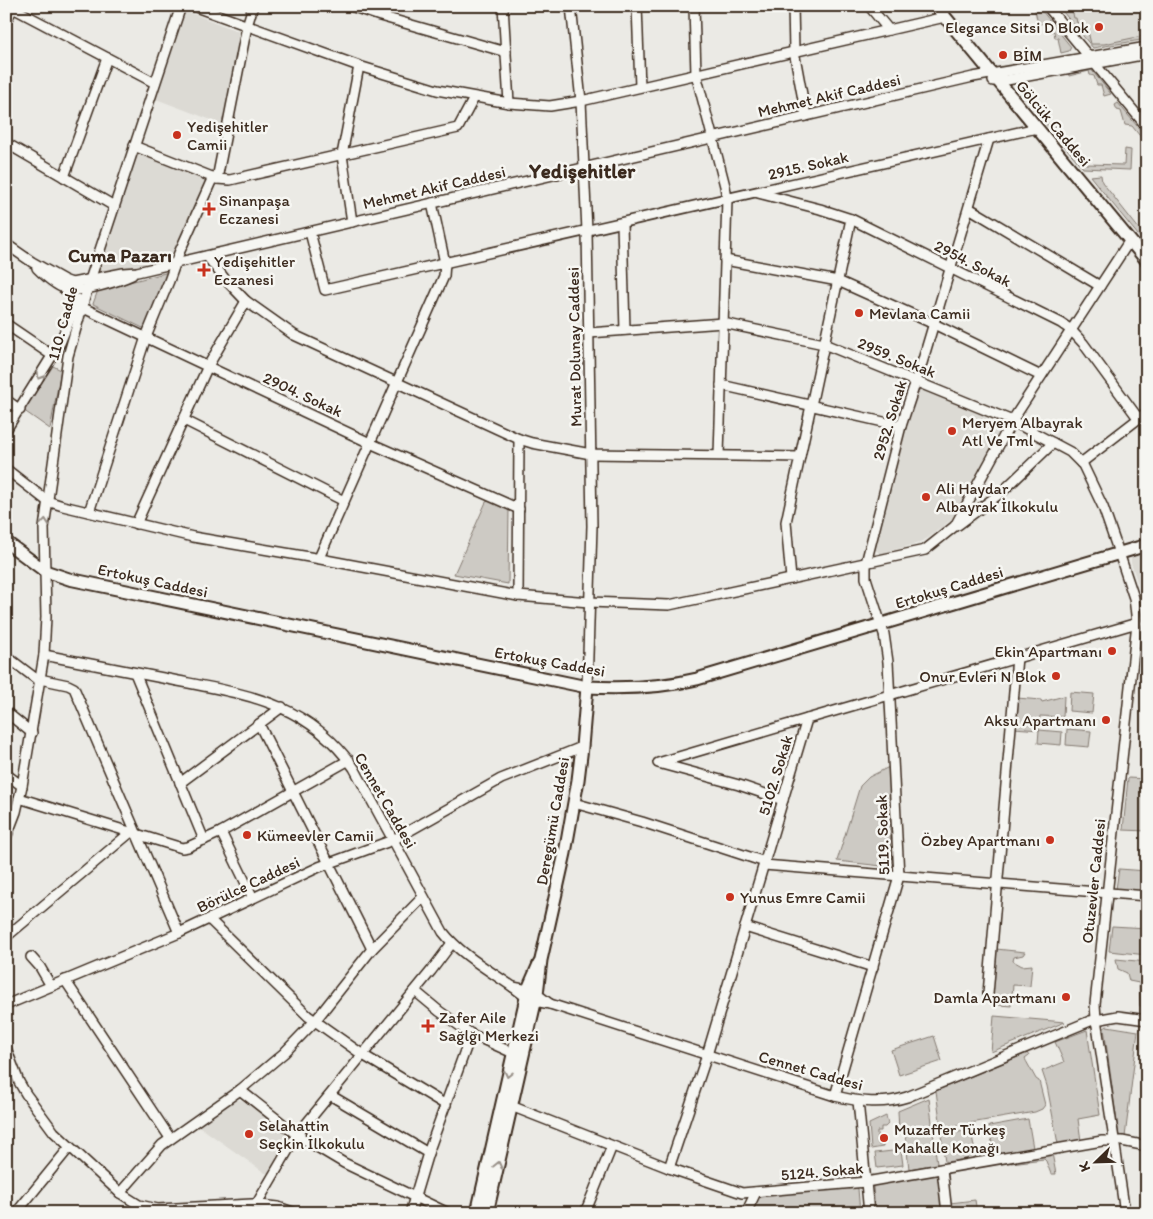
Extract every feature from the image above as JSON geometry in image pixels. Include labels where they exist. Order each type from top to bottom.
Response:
[{"type":"main road","name":"Gölcük Caddesi","points":[[936,6],[945,12],[1147,249]]},
{"type":"main road","name":"Gölcük Caddesi","points":[[1000,77],[1037,128],[1147,261]]},
{"type":"main road","name":"Ertokuş Caddesi","points":[[6,542],[46,571],[69,580],[587,687],[636,688],[681,683],[1147,545]]},
{"type":"main road","name":"Deregümü Caddesi","points":[[487,1213],[511,1106],[532,995],[565,853],[582,747],[587,687]]},
{"type":"main road","name":"Deregümü Caddesi","points":[[477,1213],[513,1053],[532,995]]},
{"type":"street","points":[[169,6],[180,9]]},
{"type":"street","points":[[194,6],[417,85],[474,98],[550,106],[890,30],[945,12]]},
{"type":"street","points":[[89,512],[146,337],[175,263],[215,178],[247,26],[253,6]]},
{"type":"street","points":[[351,6],[506,52]]},
{"type":"street","points":[[503,6],[509,103]]},
{"type":"street","name":"Murat Dolunay Caddesi","points":[[571,6],[581,100],[587,231],[592,526],[587,687]]},
{"type":"street","points":[[638,6],[640,87]]},
{"type":"street","points":[[694,6],[696,74],[727,199],[719,455]]},
{"type":"street","points":[[793,6],[794,52],[806,116]]},
{"type":"street","points":[[869,6],[890,30]]},
{"type":"street","points":[[1047,6],[1147,127]]},
{"type":"street","points":[[6,21],[12,7],[155,83]]},
{"type":"street","name":"110. Cadde","points":[[6,838],[22,786],[41,680],[44,655],[46,571],[44,547],[47,501],[64,377],[78,305],[89,284],[180,9]]},
{"type":"street","name":"Mehmet Akif Caddesi","points":[[32,262],[46,277],[61,286],[74,290],[123,273],[136,272],[207,256],[973,77],[1000,77],[1092,60],[1147,47]]},
{"type":"street","name":"Mehmet Akif Caddesi","points":[[1092,60],[1147,54]]},
{"type":"street","points":[[64,177],[107,58]]},
{"type":"street","points":[[352,222],[342,155],[359,66]]},
{"type":"street","points":[[134,146],[215,178],[230,180],[458,128],[474,98]]},
{"type":"street","name":"2915. Sokak","points":[[310,232],[325,290],[1037,128]]},
{"type":"street","name":"2952. Sokak","points":[[881,625],[866,578],[866,563],[901,426],[934,324],[989,139]]},
{"type":"street","points":[[6,143],[114,206]]},
{"type":"street","name":"2954. Sokak","points":[[754,193],[796,202],[851,219],[1071,330],[1083,343],[1138,418]]},
{"type":"street","points":[[318,558],[443,281],[445,264],[432,203]]},
{"type":"street","points":[[969,208],[1100,286]]},
{"type":"street","points":[[791,579],[786,522],[851,219]]},
{"type":"street","points":[[622,223],[625,330]]},
{"type":"street","points":[[956,526],[1012,421],[1130,240]]},
{"type":"street","name":"Mehmet Akif Caddesi","points":[[6,244],[32,262],[67,282],[89,284]]},
{"type":"street","points":[[207,256],[224,278],[246,301],[294,335],[519,439],[591,454],[800,457]]},
{"type":"street","points":[[725,260],[838,281],[934,324],[1041,376]]},
{"type":"street","points":[[6,430],[53,356],[78,305],[61,286]]},
{"type":"street","points":[[136,524],[208,366],[246,301]]},
{"type":"street","name":"2904. Sokak","points":[[78,305],[370,442],[519,509]]},
{"type":"street","name":"2959. Sokak","points":[[589,333],[723,323],[824,344],[916,381],[1012,421],[1070,452],[1081,462],[1103,507],[1119,553]]},
{"type":"street","points":[[6,324],[53,356]]},
{"type":"street","points":[[721,385],[901,426]]},
{"type":"street","points":[[6,400],[20,410]]},
{"type":"street","points":[[1081,462],[1147,412]]},
{"type":"street","points":[[184,420],[344,501]]},
{"type":"street","points":[[518,596],[519,439]]},
{"type":"street","points":[[6,469],[47,501],[194,537],[318,558],[518,596],[589,602],[669,605],[924,550],[1002,492],[1053,443]]},
{"type":"street","name":"Otuzevler Caddesi","points":[[1119,553],[1134,598],[1136,627],[1095,995],[1096,1019],[1125,1213]]},
{"type":"street","name":"5119. Sokak","points":[[835,1096],[899,876],[886,652],[881,625]]},
{"type":"street","name":"5102. Sokak","points":[[669,1168],[708,1055],[807,719],[1017,657],[1136,627],[1147,632]]},
{"type":"street","name":"Cennet Caddesi","points":[[44,655],[247,695],[282,707],[297,715],[322,734],[349,760],[361,779],[437,923],[452,943],[513,987],[550,1004],[835,1096],[882,1102],[898,1100],[1096,1019],[1118,1016],[1147,1020]]},
{"type":"street","points":[[6,656],[30,675],[41,680],[68,685],[74,688],[134,833],[179,933]]},
{"type":"street","points":[[988,994],[1017,657]]},
{"type":"street","points":[[135,673],[204,840]]},
{"type":"street","points":[[180,783],[282,707]]},
{"type":"street","points":[[6,712],[32,733]]},
{"type":"street","points":[[783,800],[739,785],[658,762],[807,719]]},
{"type":"street","points":[[259,724],[372,949]]},
{"type":"street","name":"Börülce Caddesi","points":[[6,1005],[179,933],[328,863],[393,840],[501,778],[582,747]]},
{"type":"street","points":[[19,798],[182,848],[190,847],[221,832],[349,760]]},
{"type":"street","points":[[6,774],[22,786]]},
{"type":"street","points":[[574,803],[642,822],[764,863],[1147,896]]},
{"type":"street","points":[[221,832],[253,898]]},
{"type":"street","points":[[6,937],[134,833]]},
{"type":"street","points":[[120,1193],[155,1151],[170,1138],[240,1090],[279,1057],[315,1021],[372,949],[423,897]]},
{"type":"street","points":[[209,918],[300,1009],[315,1021],[363,1055],[446,1105]]},
{"type":"street","points":[[745,927],[873,968]]},
{"type":"street","points":[[256,1204],[297,1135],[416,991],[452,943]]},
{"type":"street","points":[[30,958],[40,967],[51,986]]},
{"type":"street","points":[[65,980],[170,1138]]},
{"type":"street","points":[[416,991],[439,1011],[471,1034],[513,1053]]},
{"type":"street","points":[[410,1213],[428,1153],[471,1034]]},
{"type":"street","points":[[6,1048],[19,1082],[34,1107],[54,1132],[69,1148],[120,1193],[139,1205],[158,1209],[223,1209],[256,1204],[278,1207],[295,1213]]},
{"type":"street","points":[[240,1090],[297,1135],[344,1164],[448,1213]]},
{"type":"street","points":[[330,1095],[428,1153]]},
{"type":"street","points":[[858,1100],[869,1213]]},
{"type":"street","name":"5124. Sokak","points":[[511,1106],[669,1168],[738,1192],[866,1182],[1114,1140],[1147,1146]]},
{"type":"street","points":[[585,1213],[612,1146]]},
{"type":"street","points":[[16,1213],[69,1148]]},
{"type":"street","points":[[942,1169],[947,1213]]},
{"type":"street","points":[[746,1213],[756,1192]]},
{"type":"shaded area","points":[[1034,6],[1038,6],[1071,47],[1069,51],[1061,53],[1058,38],[1055,38],[1054,31],[1050,32],[1049,23],[1038,24]]},
{"type":"shaded area","points":[[1058,6],[1147,6],[1147,39],[1093,48]]},
{"type":"shaded area","points":[[1058,6],[1064,6],[1065,11],[1072,9],[1077,23],[1082,22],[1084,31],[1088,31],[1091,44],[1104,44],[1147,35],[1147,39],[1093,48]]},
{"type":"shaded area","points":[[186,11],[240,32],[222,124],[156,99]]},
{"type":"shaded area","points":[[1090,68],[1111,94],[1104,96],[1101,85],[1097,85],[1094,76],[1090,75],[1089,71],[1069,76],[1068,72]]},
{"type":"shaded area","points":[[1029,90],[1031,99],[1036,99],[1038,106],[1043,112],[1047,111],[1049,117],[1043,119],[1022,94]]},
{"type":"shaded area","points":[[1118,103],[1147,138],[1147,145],[1132,126],[1125,125],[1121,111],[1117,110],[1115,105]]},
{"type":"shaded area","points":[[1053,123],[1086,164],[1124,165],[1125,149],[1131,150],[1130,170],[1083,168],[1046,124]]},
{"type":"shaded area","points":[[137,150],[207,178],[170,260],[135,269],[95,275]]},
{"type":"shaded area","points":[[1101,175],[1102,182],[1147,239],[1147,246],[1090,176]]},
{"type":"shaded area","points":[[169,272],[145,329],[93,304],[98,290]]},
{"type":"shaded area","points":[[53,366],[61,370],[50,429],[23,410]]},
{"type":"shaded area","points":[[919,389],[1004,424],[951,520],[928,538],[916,544],[880,554],[875,549],[902,439]]},
{"type":"shaded area","points":[[491,500],[509,508],[508,584],[454,574],[486,502]]},
{"type":"shaded area","points":[[1147,553],[1147,585],[1139,587],[1131,558]]},
{"type":"shaded area","points":[[1070,692],[1094,694],[1092,713],[1069,711]]},
{"type":"shaded area","points":[[1064,696],[1063,717],[1040,716],[1039,730],[1014,728],[1017,698],[1041,700],[1042,702]]},
{"type":"shaded area","points":[[1067,729],[1091,731],[1089,747],[1066,745]]},
{"type":"shaded area","points":[[1039,730],[1062,732],[1061,745],[1038,743]]},
{"type":"shaded area","points":[[889,767],[891,867],[837,861],[860,786],[869,777]]},
{"type":"shaded area","points":[[1128,778],[1147,779],[1147,831],[1123,830]]},
{"type":"shaded area","points":[[1119,869],[1147,871],[1147,892],[1116,889]]},
{"type":"shaded area","points":[[1112,926],[1147,928],[1147,955],[1109,951]]},
{"type":"shaded area","points":[[996,949],[1025,952],[1023,955],[1014,957],[1013,961],[1022,966],[1032,965],[1030,986],[1013,985],[1011,1006],[999,1005],[992,994]]},
{"type":"shaded area","points":[[1116,959],[1147,962],[1147,1007],[1140,1006],[1139,983],[1129,981],[1127,973],[1118,969]]},
{"type":"shaded area","points":[[994,1016],[1065,1022],[991,1052]]},
{"type":"shaded area","points":[[1107,1026],[1138,1031],[1125,1137],[1119,1137],[1104,1028]]},
{"type":"shaded area","points":[[1087,1030],[1100,1115],[1078,1119],[1081,1141],[1058,1144],[1047,1086],[1042,1071],[1064,1062],[1055,1042]]},
{"type":"shaded area","points":[[934,1036],[942,1061],[899,1075],[891,1050]]},
{"type":"shaded area","points":[[1027,1053],[1029,1056],[1025,1059],[1039,1081],[1045,1105],[1042,1109],[1035,1112],[941,1128],[936,1091]]},
{"type":"shaded area","points":[[929,1098],[937,1164],[909,1169],[905,1133],[899,1132],[898,1111]]},
{"type":"shaded area","name":"Selahattin Seçkin İlkokulu","points":[[236,1100],[241,1100],[256,1108],[286,1132],[289,1137],[268,1173],[265,1173],[200,1127],[200,1125]]},
{"type":"shaded area","points":[[886,1116],[888,1124],[885,1127],[881,1127],[881,1131],[877,1131],[877,1141],[883,1147],[871,1149],[869,1124]]},
{"type":"shaded area","points":[[1028,1119],[1033,1148],[994,1155],[989,1126]]},
{"type":"shaded area","points":[[971,1130],[976,1158],[945,1162],[941,1135]]},
{"type":"shaded area","points":[[901,1150],[903,1165],[877,1168],[875,1153]]},
{"type":"shaded area","points":[[1052,1153],[1056,1174],[1051,1174],[1044,1159],[1011,1163],[1007,1160]]},
{"type":"shaded area","points":[[938,1173],[944,1213],[875,1213],[873,1187],[875,1184]]},
{"type":"shaded area","points":[[855,1186],[858,1189],[860,1213],[751,1213],[759,1195]]},
{"type":"shaded area","points":[[975,1200],[977,1213],[951,1213],[950,1203]]},
{"type":"place","name":"Elegance Sitsi D Blok","points":[[1099,27]]},
{"type":"place","name":"BİM","points":[[1003,55]]},
{"type":"place","name":"Yedişehitler Camii","points":[[177,135]]},
{"type":"place","name":"Sinanpaşa Eczanesi","points":[[209,209]]},
{"type":"place","name":"Yedişehitler Eczanesi","points":[[204,270]]},
{"type":"place","name":"Mevlana Camii","points":[[859,313]]},
{"type":"place","name":"Meryem Albayrak Atl Ve Tml","points":[[952,431]]},
{"type":"place","name":"Ali Haydar Albayrak İlkokulu","points":[[926,497]]},
{"type":"place","name":"Ekin Apartmanı","points":[[1112,651]]},
{"type":"place","name":"Onur Evleri N Blok","points":[[1056,676]]},
{"type":"place","name":"Aksu Apartmanı","points":[[1106,720]]},
{"type":"place","name":"Kümeevler Camii","points":[[247,835]]},
{"type":"place","name":"Özbey Apartmanı","points":[[1050,840]]},
{"type":"place","name":"Yunus Emre Camii","points":[[730,897]]},
{"type":"place","name":"Damla Apartmanı","points":[[1066,997]]},
{"type":"place","name":"Zafer Aile Sağlğı Merkezi","points":[[428,1026]]},
{"type":"place","name":"Selahattin Seçkin İlkokulu","points":[[249,1134]]},
{"type":"place","name":"Muzaffer Türkeş Mahalle Konağı","points":[[884,1138]]},
{"type":"district","name":"Yedişehitler","points":[[582,171]]},
{"type":"district","name":"Cuma Pazarı","points":[[120,255]]}]
